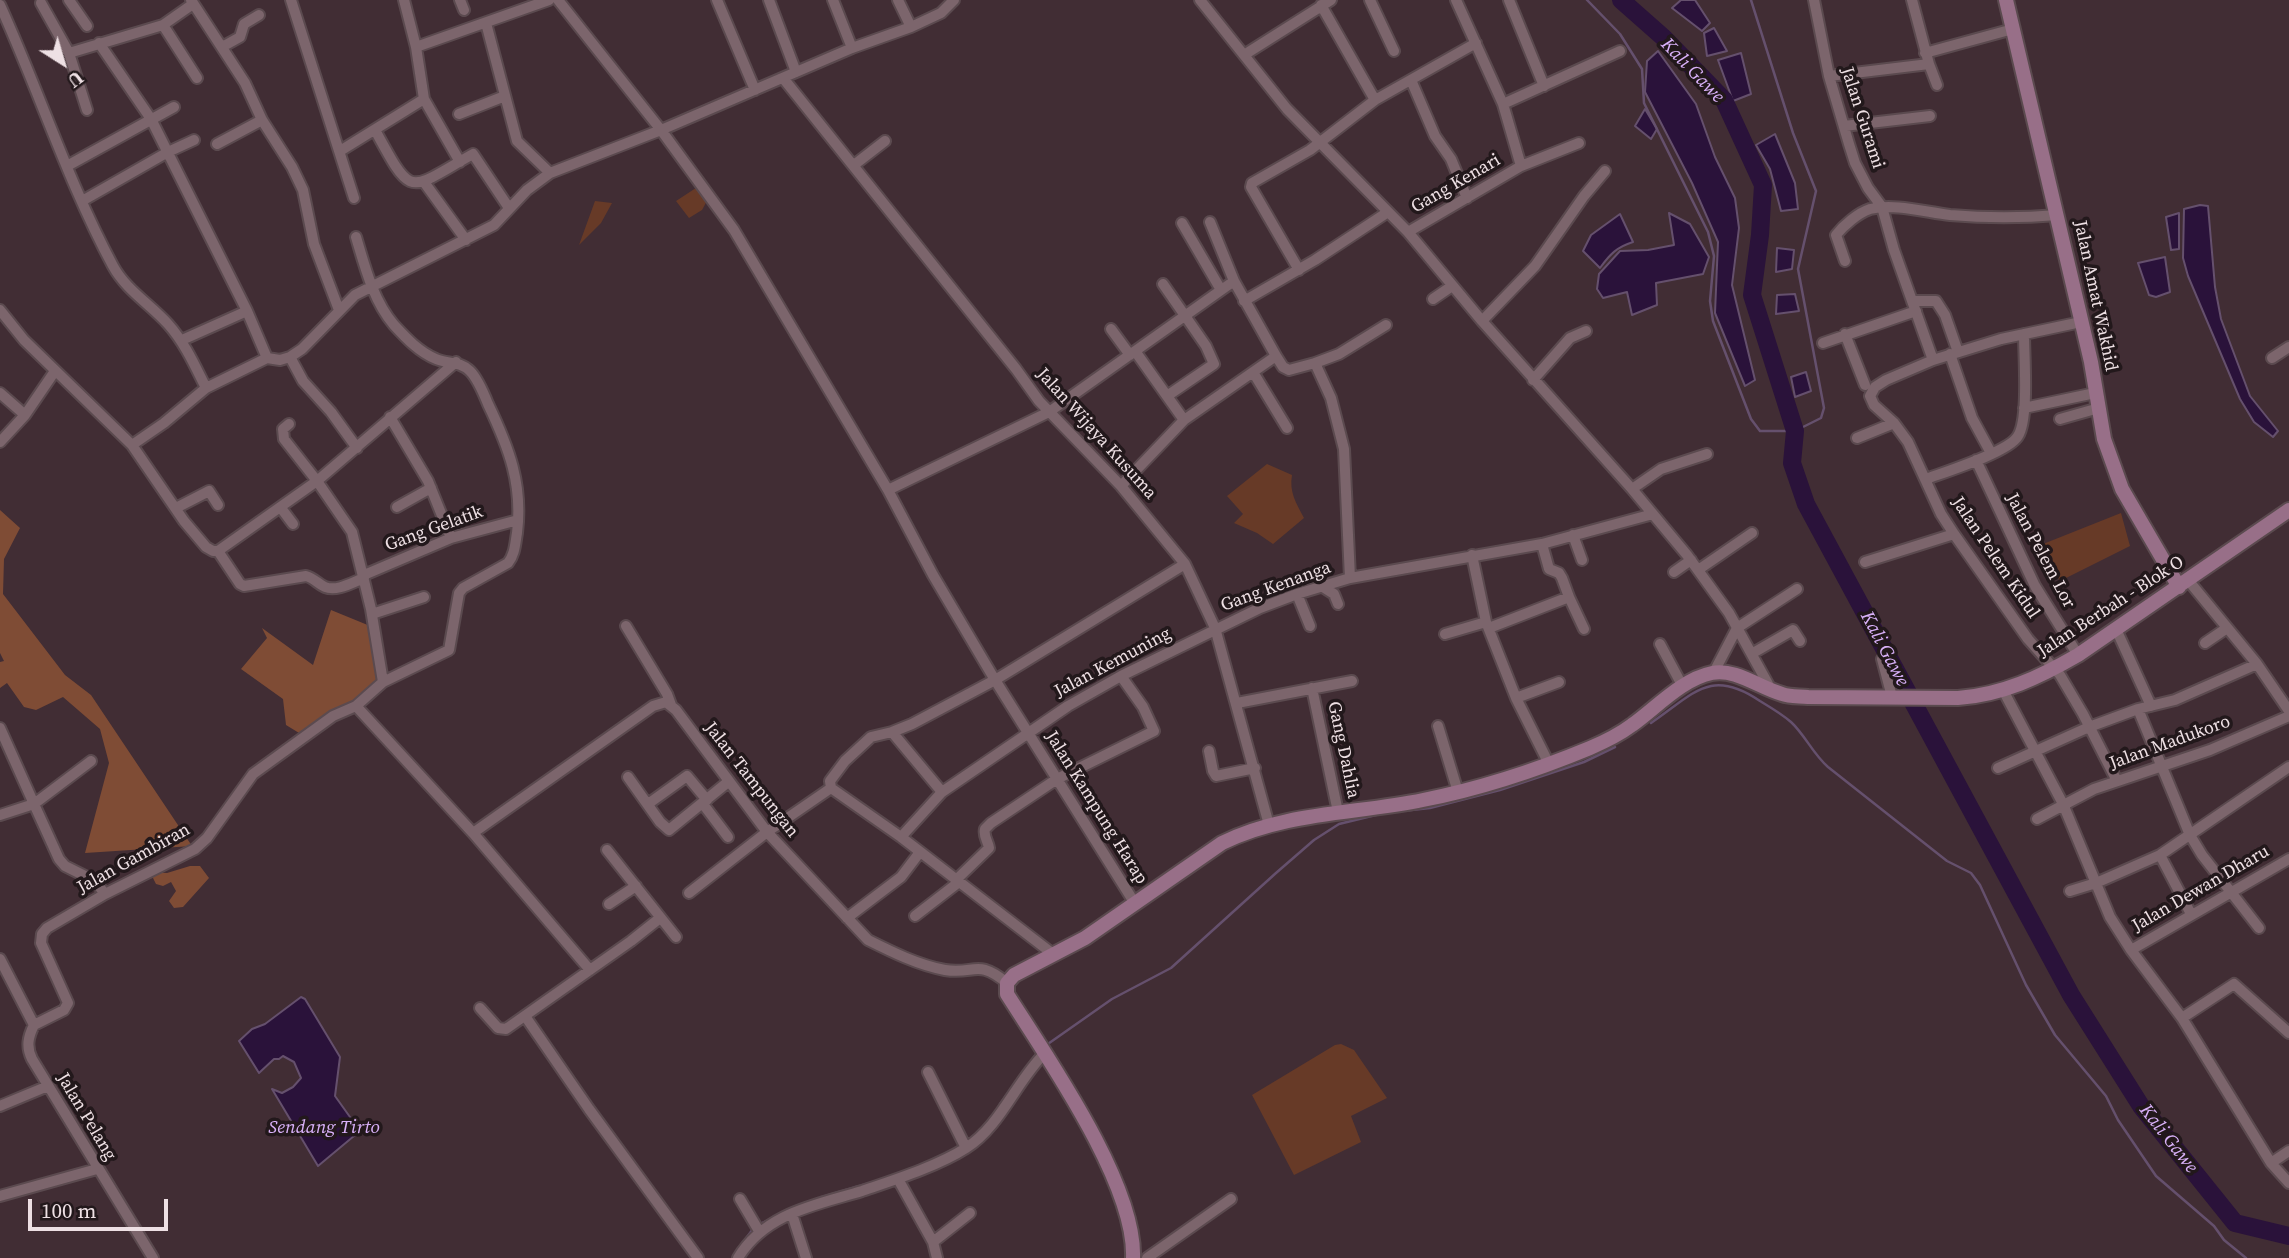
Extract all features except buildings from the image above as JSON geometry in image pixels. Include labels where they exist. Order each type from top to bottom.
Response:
[{"type":"main road","name":"Jalan Amat Wakhid","points":[[2006,0],[2081,322],[2104,439],[2122,489],[2183,583]]},
{"type":"main road","name":"Jalan Berbah - Blok O","points":[[1714,672],[1730,674],[1784,695],[1958,698],[1982,696],[2056,668],[2078,655],[2289,510]]},
{"type":"main road","points":[[1133,1258],[1125,1208],[1113,1176],[1042,1049],[1007,994],[1007,983],[1014,975],[1085,938],[1222,844],[1269,825],[1422,800],[1458,792],[1549,764],[1593,747],[1629,727],[1683,687],[1714,672]]},
{"type":"street","points":[[69,0],[87,26]]},
{"type":"street","points":[[291,0],[354,198]]},
{"type":"street","points":[[404,0],[416,47],[424,99],[460,162]]},
{"type":"street","points":[[416,47],[550,0]]},
{"type":"street","name":"Jalan Kampung Harap","points":[[558,0],[661,130],[734,230],[888,490],[933,575],[995,680],[1134,902]]},
{"type":"street","points":[[717,0],[755,90]]},
{"type":"street","points":[[769,0],[796,72]]},
{"type":"street","points":[[833,0],[852,48]]},
{"type":"street","points":[[898,0],[911,27]]},
{"type":"street","points":[[132,445],[206,388],[267,358],[280,360],[302,349],[355,295],[494,225],[527,190],[550,173],[661,130],[852,48],[911,27],[941,13],[954,0]]},
{"type":"street","points":[[1200,0],[1287,108],[1408,232],[1532,380],[1632,489],[1691,560],[1753,653],[1768,689]]},
{"type":"street","points":[[1370,0],[1394,51]]},
{"type":"street","points":[[1456,0],[1503,104],[1521,166]]},
{"type":"street","points":[[1509,0],[1544,86]]},
{"type":"street","name":"Jalan Gurami","points":[[1814,0],[1829,76],[1855,163],[1882,207],[1894,250],[1933,360]]},
{"type":"street","points":[[1912,0],[1927,59],[1937,85]]},
{"type":"street","points":[[69,53],[163,26],[192,2],[245,83],[262,120],[292,167],[303,190],[314,244],[339,310]]},
{"type":"street","points":[[41,3],[69,53],[87,110]]},
{"type":"street","points":[[1244,55],[1326,3],[1375,100]]},
{"type":"street","points":[[0,5],[82,201],[114,268],[126,285],[182,340],[206,388]]},
{"type":"street","points":[[222,47],[240,37],[244,24],[259,15]]},
{"type":"street","points":[[486,23],[517,141],[550,173]]},
{"type":"street","points":[[163,26],[197,79]]},
{"type":"street","points":[[1829,76],[1927,59],[2013,29]]},
{"type":"street","points":[[99,43],[151,119],[247,311],[267,358]]},
{"type":"street","points":[[1299,270],[1251,187],[1256,180],[1320,143],[1375,100],[1476,43]]},
{"type":"street","points":[[1503,104],[1620,51]]},
{"type":"street","name":"Jalan Wijaya Kusuma","points":[[783,78],[1049,412],[1121,486],[1185,564],[1215,628],[1269,825]]},
{"type":"street","points":[[1411,80],[1435,136],[1451,159],[1467,198]]},
{"type":"street","points":[[459,114],[505,96]]},
{"type":"street","points":[[340,151],[424,99]]},
{"type":"street","points":[[67,166],[174,107]]},
{"type":"street","points":[[1844,126],[1930,116]]},
{"type":"street","points":[[217,144],[262,120]]},
{"type":"street","points":[[375,130],[398,173],[409,182],[424,182],[473,154],[509,208]]},
{"type":"street","points":[[82,201],[194,139]]},
{"type":"street","points":[[854,165],[885,141]]},
{"type":"street","name":"Gang Kenari","points":[[1408,232],[1521,166],[1580,143]]},
{"type":"street","points":[[1279,167],[1285,179]]},
{"type":"street","points":[[1482,321],[1535,266],[1605,171]]},
{"type":"street","points":[[424,182],[466,240]]},
{"type":"street","points":[[1844,261],[1836,235],[1842,227],[1867,210],[1882,207],[1952,215],[2023,218],[2057,215]]},
{"type":"street","points":[[1244,301],[1299,270],[1388,212]]},
{"type":"street","points":[[1210,222],[1244,301],[1283,367],[1289,370],[1339,354],[1386,325]]},
{"type":"street","points":[[1182,223],[1221,290]]},
{"type":"street","points":[[356,237],[371,286],[392,323],[413,344],[437,359],[456,362],[471,372],[505,440],[517,481],[518,520]]},
{"type":"street","points":[[888,490],[1049,412],[1234,281]]},
{"type":"street","points":[[1163,284],[1206,346],[1214,364],[1167,396]]},
{"type":"street","points":[[1433,299],[1452,286]]},
{"type":"street","points":[[1823,343],[1914,306],[1936,301],[1945,315],[1972,418],[1990,453]]},
{"type":"street","points":[[0,310],[24,341],[132,445],[176,509],[206,547],[213,551],[218,551],[317,481],[456,362]]},
{"type":"street","points":[[182,340],[247,311]]},
{"type":"street","points":[[1933,360],[2024,334],[2081,322]]},
{"type":"street","points":[[1111,329],[1184,419]]},
{"type":"street","points":[[1532,380],[1570,338],[1586,331]]},
{"type":"street","points":[[1845,334],[1865,385]]},
{"type":"street","points":[[1926,479],[2009,446],[2017,439],[2022,429],[2024,408],[2024,334]]},
{"type":"street","points":[[2272,358],[2289,347]]},
{"type":"street","points":[[1121,486],[1184,419],[1276,356]]},
{"type":"street","points":[[290,357],[303,381],[331,412],[357,448]]},
{"type":"street","name":"Jalan Pelem Kidul","points":[[1933,360],[1886,380],[1875,387],[1870,396],[1874,405],[1894,423],[1908,442],[1941,514],[1954,534],[2028,639],[2056,668],[2117,780]]},
{"type":"street","points":[[1315,363],[1331,398],[1345,449],[1350,578]]},
{"type":"street","points":[[0,442],[25,415],[55,371]]},
{"type":"street","points":[[1253,372],[1287,428]]},
{"type":"street","points":[[0,393],[25,415]]},
{"type":"street","points":[[2024,408],[2095,393]]},
{"type":"street","points":[[2060,419],[2099,408]]},
{"type":"street","points":[[390,417],[432,488],[451,538]]},
{"type":"street","points":[[1857,438],[1894,423]]},
{"type":"street","points":[[289,424],[283,429],[284,439],[352,532],[372,614],[383,682]]},
{"type":"street","points":[[1632,489],[1661,469],[1707,454]]},
{"type":"street","name":"Jalan Pelem Lor","points":[[1976,460],[2035,586],[2078,655]]},
{"type":"street","points":[[397,507],[432,488]]},
{"type":"street","points":[[176,509],[209,491],[218,505]]},
{"type":"street","points":[[281,508],[293,524]]},
{"type":"street","name":"Gang Kenanga","points":[[1215,628],[1297,594],[1350,578],[1542,544],[1653,514]]},
{"type":"street","name":"Gang Gelatik","points":[[218,551],[234,577],[244,586],[306,576],[324,587],[337,588],[451,538],[518,520]]},
{"type":"street","name":"Jalan Gambiran","points":[[34,1025],[64,1010],[68,1003],[41,943],[42,934],[47,928],[105,894],[195,849],[207,838],[253,774],[333,716],[356,706],[383,682],[449,650],[459,593],[508,563],[515,548],[518,520]]},
{"type":"street","points":[[1698,570],[1752,533]]},
{"type":"street","points":[[1865,562],[1954,534]]},
{"type":"street","points":[[1573,535],[1581,560]]},
{"type":"street","points":[[1542,544],[1549,569],[1559,573],[1584,629]]},
{"type":"street","points":[[1472,555],[1488,625],[1516,698],[1549,764]]},
{"type":"street","points":[[1674,572],[1691,560]]},
{"type":"street","points":[[1054,954],[901,837],[831,788],[830,781],[866,741],[876,735],[892,732],[995,680],[1185,564]]},
{"type":"street","points":[[2183,583],[2257,663],[2289,711]]},
{"type":"street","points":[[1323,587],[1334,594],[1338,604]]},
{"type":"street","points":[[1714,672],[1737,628],[1797,589]]},
{"type":"street","points":[[1297,594],[1310,626]]},
{"type":"street","points":[[372,614],[424,597]]},
{"type":"street","points":[[1445,634],[1488,625],[1569,597]]},
{"type":"street","name":"Jalan Tampungan","points":[[626,626],[671,705],[728,782],[767,832],[868,940],[890,951],[948,971],[990,970],[1007,983]]},
{"type":"street","name":"Jalan Kemuning","points":[[901,837],[942,792],[1028,732],[1121,676],[1215,628]]},
{"type":"street","points":[[2205,643],[2227,628]]},
{"type":"street","points":[[2116,629],[2151,706]]},
{"type":"street","points":[[1753,653],[1793,630],[1800,641]]},
{"type":"street","points":[[1660,644],[1683,687]]},
{"type":"street","points":[[1882,659],[1895,697]]},
{"type":"street","points":[[1998,768],[2089,727],[2138,709],[2175,700],[2257,663]]},
{"type":"street","points":[[915,916],[957,881],[989,848],[985,829],[1057,779],[1154,731],[1143,707],[1121,676]]},
{"type":"street","points":[[1312,688],[1352,681]]},
{"type":"street","points":[[1516,698],[1559,682]]},
{"type":"street","name":"Gang Dahlia","points":[[1237,703],[1312,688],[1338,812]]},
{"type":"street","points":[[2003,690],[2063,804],[2110,917],[2182,1018],[2271,1163],[2289,1183]]},
{"type":"street","points":[[473,833],[653,706],[661,702],[671,705]]},
{"type":"street","points":[[356,706],[473,833],[590,970]]},
{"type":"street","points":[[2138,709],[2190,835],[2202,855],[2259,928]]},
{"type":"street","name":"Jalan Madukoro","points":[[2037,819],[2117,780],[2210,750],[2289,716]]},
{"type":"street","points":[[1438,726],[1458,792]]},
{"type":"street","points":[[0,728],[60,859],[65,866],[95,881],[105,894]]},
{"type":"street","points":[[892,732],[942,792]]},
{"type":"street","points":[[1209,751],[1216,776],[1255,768]]},
{"type":"street","points":[[0,815],[34,804],[92,761]]},
{"type":"street","points":[[2070,891],[2096,883],[2160,855],[2289,767]]},
{"type":"street","points":[[648,804],[687,776],[728,837]]},
{"type":"street","points":[[628,777],[664,827],[670,830],[728,782]]},
{"type":"street","points":[[689,893],[767,832],[831,788]]},
{"type":"street","points":[[607,850],[676,937]]},
{"type":"street","points":[[847,918],[901,877],[920,852]]},
{"type":"street","points":[[2160,855],[2191,914]]},
{"type":"street","name":"Jalan Dewan Dharu","points":[[2132,950],[2289,859]]},
{"type":"street","points":[[609,904],[636,886]]},
{"type":"street","points":[[480,1008],[498,1028],[506,1029],[660,918]]},
{"type":"street","points":[[0,959],[34,1025]]},
{"type":"street","points":[[2182,1018],[2234,984],[2289,1033]]},
{"type":"street","points":[[525,1016],[698,1258]]},
{"type":"street","name":"Jalan Pelang","points":[[34,1025],[27,1051],[153,1258]]},
{"type":"street","points":[[738,1258],[757,1227],[824,1201],[898,1179],[986,1131],[1042,1049]]},
{"type":"street","points":[[928,1072],[965,1144]]},
{"type":"street","points":[[0,1106],[48,1086]]},
{"type":"street","points":[[2271,1163],[2289,1151]]},
{"type":"street","points":[[0,1196],[97,1169]]},
{"type":"street","points":[[898,1179],[933,1242],[937,1258]]},
{"type":"street","points":[[740,1199],[757,1227]]},
{"type":"street","points":[[1147,1258],[1231,1199]]},
{"type":"street","points":[[933,1242],[970,1213]]},
{"type":"street","points":[[792,1214],[806,1258]]},
{"type":"shaded area","points":[[699,186],[708,199],[702,210],[689,218],[676,201]]},
{"type":"shaded area","points":[[595,201],[612,203],[601,223],[579,245]]},
{"type":"shaded area","points":[[1267,464],[1292,475],[1292,492],[1304,518],[1273,544],[1234,523],[1243,514],[1227,496]]},
{"type":"shaded area","points":[[0,510],[20,528],[4,559],[3,594],[65,675],[91,695],[192,846],[85,853],[109,763],[100,729],[63,697],[36,710],[24,707],[7,683],[0,688],[0,662],[4,661],[0,653]]},
{"type":"shaded area","points":[[2121,513],[2130,546],[2060,581],[2038,546]]},
{"type":"shaded area","points":[[331,610],[375,628],[382,679],[304,736],[286,725],[283,699],[241,669],[267,638],[262,628],[313,665]]},
{"type":"shaded area","points":[[200,866],[209,878],[183,907],[174,908],[169,901],[176,891],[171,882],[163,886],[156,884],[153,878],[141,879],[151,872],[167,873]]},
{"type":"shaded area","points":[[1341,1044],[1354,1050],[1387,1098],[1351,1116],[1361,1142],[1294,1175],[1252,1095],[1335,1045]]},
{"type":"water","points":[[1681,0],[1695,0],[1710,23],[1702,31],[1672,8]]},
{"type":"water","points":[[1714,28],[1727,51],[1707,56],[1704,33]]},
{"type":"water","points":[[1658,51],[1696,104],[1715,157],[1735,198],[1739,228],[1732,285],[1755,380],[1745,386],[1715,313],[1718,242],[1692,183],[1645,92],[1647,61]]},
{"type":"water","points":[[1741,53],[1751,94],[1733,101],[1718,60]]},
{"type":"water","points":[[1645,109],[1657,129],[1651,139],[1635,126]]},
{"type":"water","points":[[1775,134],[1795,183],[1798,209],[1781,211],[1770,169],[1756,145]]},
{"type":"water","points":[[2208,206],[2215,287],[2221,319],[2250,396],[2278,431],[2273,437],[2254,422],[2240,399],[2188,276],[2183,258],[2184,209]]},
{"type":"water","points":[[1669,213],[1690,224],[1709,257],[1703,274],[1656,283],[1657,305],[1632,315],[1627,292],[1603,298],[1597,289],[1599,274],[1620,251],[1674,245]]},
{"type":"water","points":[[2179,213],[2179,249],[2171,250],[2166,217]]},
{"type":"water","points":[[1620,214],[1633,242],[1614,252],[1600,268],[1583,251],[1591,235]]},
{"type":"water","points":[[1777,248],[1794,250],[1792,269],[1776,272]]},
{"type":"water","points":[[2165,257],[2170,292],[2156,297],[2149,295],[2138,263]]},
{"type":"water","points":[[1795,294],[1799,311],[1776,314],[1777,295]]},
{"type":"water","points":[[1806,372],[1811,391],[1795,397],[1791,377]]},
{"type":"water","name":"Sendang Tirto","points":[[301,997],[305,999],[340,1057],[335,1096],[360,1131],[318,1166],[272,1089],[282,1093],[293,1087],[301,1078],[294,1062],[283,1056],[274,1059],[259,1073],[239,1041],[252,1029],[265,1024]]},
{"type":"waterway","points":[[1587,0],[1620,34],[1642,69],[1644,103],[1708,232],[1714,256],[1710,301],[1713,321],[1751,419],[1760,431],[1795,431],[1821,418],[1824,408],[1798,269],[1816,191],[1793,133],[1751,0]]},
{"type":"waterway","name":"Kali Gawe","points":[[1621,0],[1664,38],[1724,100],[1763,185],[1752,295],[1795,431],[1792,463],[1806,504],[2071,995],[2141,1106],[2235,1223],[2289,1236]]},
{"type":"waterway","points":[[1651,723],[1703,688],[1715,685],[1743,691],[1791,722],[1828,767],[1947,861],[1971,873],[1980,885],[2026,985],[2055,1035],[2106,1096],[2118,1120],[2156,1176],[2214,1226],[2224,1240],[2246,1258]]},
{"type":"waterway","points":[[1045,1046],[1112,999],[1171,968],[1314,840],[1339,824],[1384,813],[1430,808],[1500,790],[1584,762],[1615,747]]},
{"type":"waterway","points":[[1000,1104],[1037,1053]]},
{"type":"waterway","points":[[822,1197],[880,1180]]},
{"type":"waterway","points":[[758,1225],[771,1219]]},
{"type":"waterway","points":[[738,1249],[753,1229]]}]
